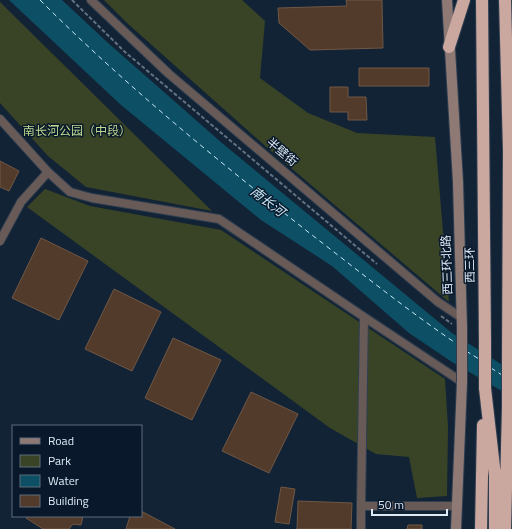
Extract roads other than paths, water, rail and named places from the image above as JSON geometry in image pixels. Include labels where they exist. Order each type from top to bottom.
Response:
[{"type":"highway","points":[[449,47],[464,0]]},
{"type":"highway","name":"西三环","points":[[481,529],[481,472],[485,388],[482,0]]},
{"type":"highway","points":[[505,0],[509,151],[508,406],[505,529]]},
{"type":"highway","points":[[508,357],[512,344]]},
{"type":"highway","points":[[485,388],[495,476],[495,529]]},
{"type":"highway","points":[[508,406],[512,449]]},
{"type":"street","name":"半壁街","points":[[91,0],[169,74],[462,323]]},
{"type":"street","name":"西三环北路","points":[[447,0],[458,182],[462,323],[462,382],[456,529]]},
{"type":"street","points":[[0,119],[48,172],[70,192],[92,198],[219,219],[462,382]]},
{"type":"street","points":[[0,241],[21,202],[48,172]]},
{"type":"street","points":[[361,529],[364,317]]},
{"type":"street","points":[[361,506],[456,506]]},
{"type":"water","name":"南长河","points":[[9,0],[62,0],[107,42],[222,143],[452,333],[512,371],[512,397],[452,362],[409,333],[332,266],[261,220],[121,105]]},
{"type":"park label","name":"南长河公园（中段）","points":[[77,131]]}]
